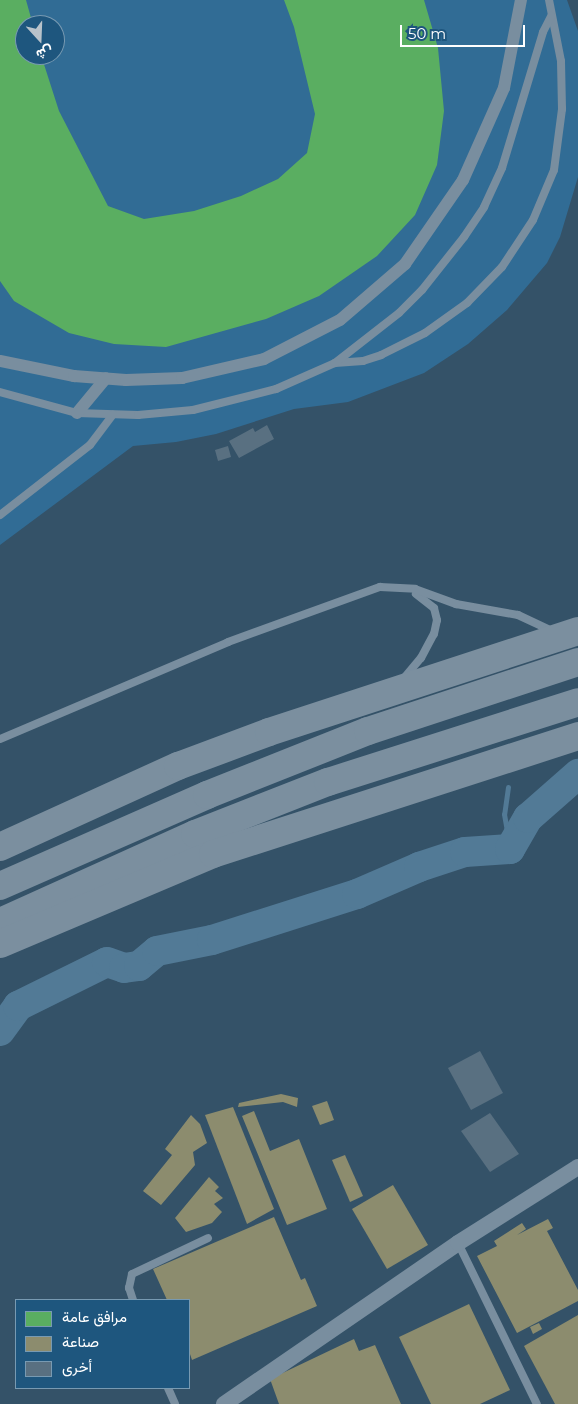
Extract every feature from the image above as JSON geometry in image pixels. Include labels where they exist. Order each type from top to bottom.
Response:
[{"type":"highway","points":[[0,847],[178,766],[572,631]]},
{"type":"highway","points":[[0,886],[207,795],[368,731],[578,662]]},
{"type":"highway","points":[[0,922],[196,834],[328,782],[578,702]]},
{"type":"highway","points":[[0,944],[213,854],[578,736]]},
{"type":"street","points":[[0,361],[50,374],[106,378],[182,378],[264,359],[315,335],[384,284],[426,237],[479,150],[504,88],[521,0]]},
{"type":"street","points":[[77,413],[106,378]]},
{"type":"street","points":[[224,1404],[458,1243],[578,1167]]},
{"type":"lane","points":[[334,363],[372,358],[425,334],[467,303],[502,267],[533,220],[554,170],[562,109],[561,61],[549,0]]},
{"type":"lane","points":[[0,392],[77,413],[113,415],[224,405],[299,381],[334,363],[399,313],[422,290],[464,237],[484,207],[502,168],[543,32],[552,16]]},
{"type":"lane","points":[[0,516],[90,445],[113,415]]},
{"type":"lane","points":[[0,739],[228,642],[368,590],[392,586],[414,589],[470,608],[518,615],[572,631]]},
{"type":"lane","points":[[392,586],[422,596],[434,608],[437,620],[434,634],[421,658],[393,691]]},
{"type":"lane","points":[[132,1299],[129,1288],[132,1274],[208,1238]]},
{"type":"lane","points":[[458,1243],[537,1404]]},
{"type":"lane","points":[[168,1389],[175,1404]]},
{"type":"shaded area","points":[[0,0],[567,0],[578,31],[578,177],[560,237],[547,263],[507,310],[468,344],[424,373],[348,402],[294,409],[216,434],[176,442],[133,446],[0,545]]},
{"type":"building: مرافق عامة","points":[[0,0],[26,0],[30,15],[15,15],[15,65],[44,65],[59,111],[108,206],[144,219],[194,211],[241,196],[278,179],[307,153],[315,114],[294,27],[284,0],[424,0],[438,48],[444,111],[437,165],[415,215],[377,256],[319,296],[266,319],[166,347],[114,344],[69,333],[14,301],[0,281]]},
{"type":"building: صناعة","points":[[281,1094],[298,1098],[297,1107],[283,1102],[238,1107],[239,1103]]},
{"type":"building: صناعة","points":[[327,1101],[334,1120],[320,1125],[312,1106]]},
{"type":"building: صناعة","points":[[233,1107],[274,1209],[247,1224],[205,1115]]},
{"type":"building: صناعة","points":[[254,1111],[270,1151],[299,1139],[327,1209],[287,1225],[242,1116]]},
{"type":"building: صناعة","points":[[191,1115],[200,1124],[207,1143],[193,1152],[195,1165],[161,1205],[143,1191],[172,1155],[165,1149]]},
{"type":"building: صناعة","points":[[345,1155],[363,1196],[350,1202],[332,1160]]},
{"type":"building: صناعة","points":[[209,1177],[219,1187],[215,1191],[223,1198],[214,1204],[222,1212],[212,1223],[186,1232],[175,1218]]},
{"type":"building: صناعة","points":[[393,1185],[428,1245],[387,1269],[352,1209]]},
{"type":"building: صناعة","points":[[274,1217],[301,1280],[305,1278],[317,1306],[192,1360],[190,1354],[190,1299],[167,1299],[153,1269]]},
{"type":"building: صناعة","points":[[548,1219],[553,1228],[547,1231],[578,1290],[578,1301],[517,1333],[477,1256],[497,1246],[494,1241],[522,1223],[526,1229],[517,1235]]},
{"type":"building: صناعة","points":[[469,1304],[510,1390],[480,1404],[431,1404],[399,1337]]},
{"type":"building: صناعة","points":[[578,1315],[578,1404],[555,1404],[524,1346]]},
{"type":"building: صناعة","points":[[539,1323],[542,1329],[533,1334],[530,1327]]},
{"type":"building: صناعة","points":[[354,1339],[359,1351],[375,1345],[401,1404],[279,1404],[270,1379]]},
{"type":"building: أخرى","points":[[267,425],[274,439],[239,458],[229,441],[253,428],[255,432]]},
{"type":"building: أخرى","points":[[228,446],[231,457],[218,461],[215,450]]},
{"type":"building: أخرى","points":[[480,1051],[503,1093],[471,1110],[448,1068]]},
{"type":"building: أخرى","points":[[490,1113],[519,1154],[490,1172],[461,1131]]},
{"type":"waterway","points":[[0,1031],[18,1006],[107,962],[124,968],[139,966],[157,951],[212,940],[357,894],[419,867],[465,852],[510,849],[528,818],[578,774]]},
{"type":"waterway","points":[[508,787],[504,814],[510,849]]}]
